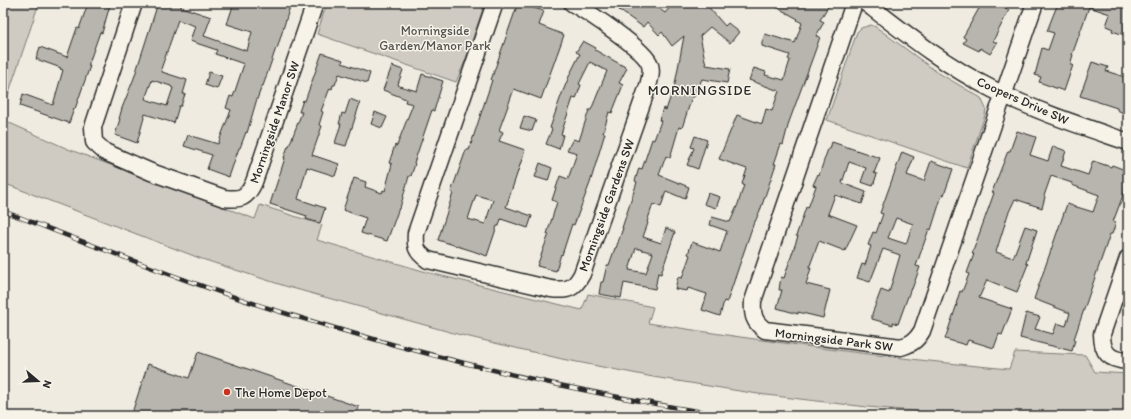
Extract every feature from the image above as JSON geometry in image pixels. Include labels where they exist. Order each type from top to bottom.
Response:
[{"type":"street","name":"Morningside Manor SW","points":[[134,3],[93,127],[94,142],[105,152],[151,172],[224,198],[234,199],[243,197],[250,191],[254,182],[315,3]]},
{"type":"street","name":"Morningside Gardens SW","points":[[495,3],[416,233],[417,250],[428,260],[551,290],[562,290],[570,289],[578,282],[582,274],[651,75],[650,64],[640,52],[596,18],[572,3]]},
{"type":"street","name":"Morningside Park SW","points":[[854,3],[753,302],[752,310],[754,319],[758,325],[765,330],[901,347],[911,344],[917,340],[922,332],[1035,3]]},
{"type":"street","name":"Coopers Drive SW","points":[[866,3],[950,65],[978,82],[1044,112],[1128,142]]},
{"type":"street","points":[[1128,258],[1102,334],[1102,343],[1104,351],[1111,357],[1128,361]]},
{"type":"green space","points":[[3,3],[39,3],[3,110]]},
{"type":"green space","name":"Morningside Garden/Manor Park","points":[[327,3],[485,3],[465,61],[456,82],[317,34]]},
{"type":"green space","points":[[871,25],[876,27],[937,72],[981,98],[986,109],[985,115],[967,168],[827,120],[857,32],[861,28]]},
{"type":"green space","points":[[3,120],[68,149],[255,219],[260,205],[322,225],[317,240],[430,273],[582,310],[588,294],[653,307],[648,323],[828,349],[1009,369],[1015,352],[1085,355],[1095,372],[1128,374],[1128,416],[974,416],[867,407],[758,394],[653,377],[562,359],[457,334],[285,286],[202,259],[3,183]]},
{"type":"building","points":[[88,3],[105,3],[110,5],[102,33],[100,32],[88,66],[90,66],[69,123],[20,106],[23,94],[53,105],[63,70],[36,59],[40,47],[67,57]]},
{"type":"building","points":[[158,3],[182,3],[181,7],[211,17],[204,36],[247,51],[252,32],[227,24],[234,3],[291,3],[277,49],[276,48],[256,102],[247,133],[246,132],[239,148],[229,177],[207,169],[212,155],[184,146],[188,135],[218,144],[231,110],[226,108],[230,96],[233,97],[244,64],[215,54],[217,50],[190,41],[195,26],[178,20],[161,69],[162,72],[187,80],[181,106],[179,106],[174,123],[145,114],[137,143],[115,135],[122,108],[134,78]],"holes":[[[152,80],[173,88],[167,106],[145,99]]]},
{"type":"building","points":[[518,3],[544,11],[539,25],[564,35],[541,99],[514,89],[499,130],[503,132],[499,141],[525,150],[506,207],[532,216],[528,228],[501,219],[499,226],[497,226],[487,256],[438,240],[453,193],[451,192],[466,150],[469,150],[491,80]],"holes":[[[476,195],[493,200],[485,224],[468,219]]]},
{"type":"building","points":[[613,3],[652,3],[665,13],[671,6],[673,8],[678,3],[705,3],[725,26],[728,23],[739,32],[730,43],[710,27],[700,36],[706,65],[730,69],[727,83],[702,79],[694,97],[692,97],[682,128],[679,127],[670,158],[666,156],[659,175],[689,187],[685,199],[666,191],[661,207],[653,204],[647,222],[648,223],[643,237],[661,243],[666,228],[675,232],[661,274],[658,273],[655,289],[624,283],[621,298],[599,294],[601,282],[603,282],[607,265],[609,265],[623,228],[637,182],[635,181],[639,168],[642,169],[652,139],[654,140],[661,121],[659,120],[663,108],[666,110],[675,84],[684,36],[672,46],[662,32],[659,35],[647,22],[643,27],[619,10],[620,9]],"holes":[[[636,248],[653,253],[646,273],[629,270]]]},
{"type":"building","points":[[769,3],[830,3],[820,20],[824,22],[816,36],[820,37],[789,122],[783,145],[781,144],[774,164],[776,164],[761,208],[754,222],[727,302],[724,301],[720,316],[702,310],[707,294],[688,288],[687,291],[675,289],[678,277],[682,278],[690,255],[688,254],[692,242],[720,252],[727,231],[710,225],[712,217],[730,222],[738,204],[747,169],[719,159],[737,115],[762,124],[766,109],[772,111],[779,91],[749,80],[754,68],[766,72],[765,75],[784,80],[790,55],[762,46],[762,42],[765,34],[795,43],[802,23],[797,20],[798,19]]},
{"type":"building","points":[[982,3],[997,3],[1009,10],[993,41],[997,43],[990,54],[980,48],[979,51],[963,43],[966,39],[963,37]]},
{"type":"building","points":[[1058,3],[1128,3],[1128,36],[1112,31],[1113,29],[1106,26],[1110,14],[1089,7],[1072,55],[1070,65],[1073,65],[1064,91],[1039,82],[1041,77],[1035,75],[1042,48],[1048,50],[1054,33],[1047,31]]},
{"type":"building","points":[[583,41],[596,48],[595,50],[627,68],[619,83],[623,85],[612,113],[609,112],[603,133],[605,133],[590,183],[574,225],[572,224],[556,271],[537,266],[549,234],[547,234],[557,202],[552,200],[560,176],[568,179],[577,153],[567,150],[573,139],[579,141],[589,110],[591,110],[607,71],[590,62],[579,84],[581,85],[576,99],[573,98],[561,134],[563,135],[559,149],[546,144],[552,129],[550,128],[561,96],[580,54],[576,52]]},
{"type":"building","points":[[322,53],[343,60],[342,63],[370,73],[367,83],[339,74],[335,85],[333,85],[332,89],[330,88],[321,111],[323,112],[319,125],[322,126],[312,155],[339,164],[335,176],[307,167],[298,199],[325,208],[320,223],[306,219],[307,216],[270,204],[288,146],[302,112],[299,112],[303,100],[305,101]]},
{"type":"building","points":[[1092,62],[1108,67],[1106,71],[1128,78],[1128,115],[1117,110],[1117,108],[1080,96]]},
{"type":"building","points":[[392,66],[403,70],[398,84],[399,86],[417,91],[422,74],[443,81],[434,111],[432,110],[411,176],[409,176],[400,208],[387,241],[361,233],[366,218],[343,210],[354,178],[366,182],[365,187],[382,193],[383,190],[385,191],[392,164],[389,163],[395,145],[397,146],[413,104],[405,102],[406,99],[383,90]]},
{"type":"building","points":[[209,72],[222,76],[217,89],[205,85]]},
{"type":"building","points":[[350,99],[360,103],[346,146],[335,143],[341,124],[339,124],[342,113],[345,114]]},
{"type":"building","points":[[375,112],[387,117],[382,128],[371,124]]},
{"type":"building","points":[[524,116],[536,120],[532,131],[520,128]]},
{"type":"building","points":[[1017,131],[1036,137],[1030,155],[1048,161],[1053,146],[1066,151],[1061,166],[1088,175],[1093,161],[1111,167],[1112,165],[1128,171],[1128,182],[1113,222],[1116,223],[1112,234],[1110,234],[1091,289],[1074,339],[1072,351],[1020,338],[1026,313],[1040,317],[1035,329],[1053,334],[1057,323],[1066,326],[1070,313],[1034,299],[1067,204],[1093,212],[1099,195],[1072,185],[1072,183],[1051,176],[1044,196],[1042,208],[1015,199],[1008,214],[996,252],[1013,258],[1025,226],[1037,230],[1026,263],[1028,264],[1017,292],[987,280],[979,298],[1012,309],[1002,335],[999,334],[994,348],[968,340],[966,345],[945,339],[960,291],[962,292],[969,274],[967,273],[974,254],[972,254],[994,193],[992,192]]},
{"type":"building","points":[[695,136],[707,140],[698,169],[687,165],[694,148],[691,147]]},
{"type":"building","points":[[832,142],[880,158],[874,173],[877,174],[873,186],[861,182],[866,168],[849,162],[842,183],[866,192],[862,204],[835,195],[828,214],[857,225],[845,251],[819,241],[809,268],[811,268],[806,284],[830,290],[823,318],[798,312],[798,314],[777,308],[782,290],[779,290],[781,277],[784,278],[806,207],[808,208],[816,186],[813,185],[818,174],[819,175]]},
{"type":"building","points":[[902,152],[914,157],[907,175],[924,181],[931,161],[953,169],[916,266],[920,267],[912,289],[911,288],[898,324],[893,322],[893,325],[872,319],[872,314],[881,290],[889,293],[900,255],[883,249],[870,282],[857,278],[862,264],[865,265],[871,246],[868,245],[873,232],[876,233],[883,214],[880,213]],"holes":[[[896,218],[913,224],[906,244],[888,238]]]},
{"type":"building","points":[[540,163],[552,168],[548,181],[535,177]]},
{"type":"building","points":[[708,193],[720,197],[716,208],[704,204]]},
{"type":"building","name":"The Home Depot","points":[[198,352],[359,407],[356,416],[131,416],[148,364],[189,378]]},
{"type":"railway","points":[[3,211],[141,264],[246,301],[391,344],[447,359],[558,385],[671,407],[728,416]]},
{"type":"place","name":"The Home Depot","points":[[227,392]]},
{"type":"district","name":"MORNINGSIDE","points":[[700,90]]}]
